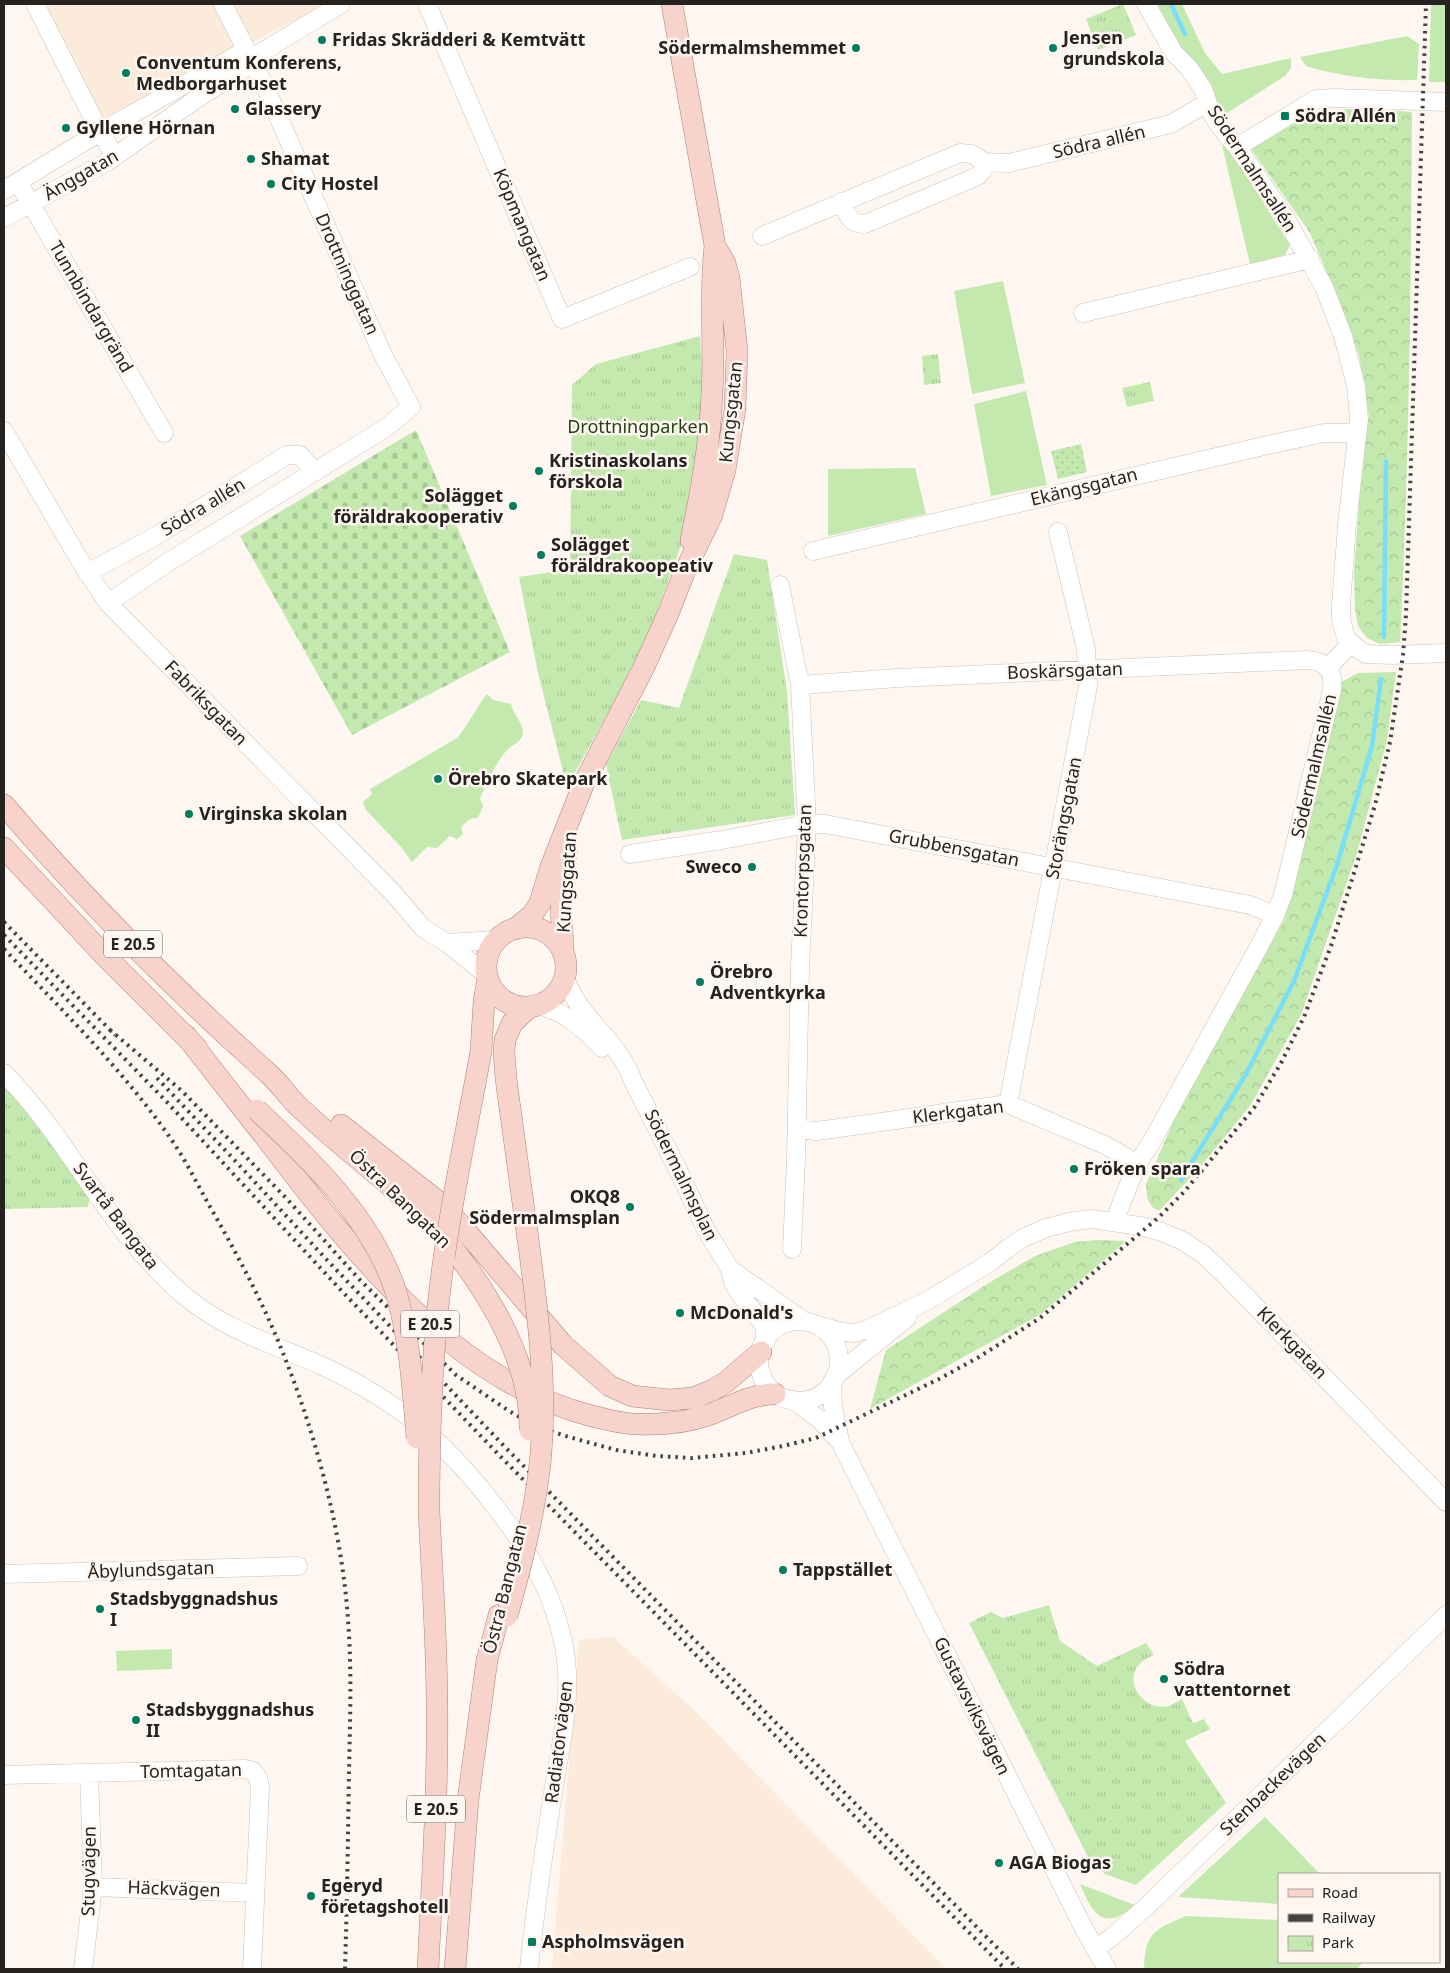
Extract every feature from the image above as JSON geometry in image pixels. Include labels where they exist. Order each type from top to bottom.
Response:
[{"type":"main road","name":"Kungsgatan","points":[[515,929],[538,908],[572,811],[594,762],[650,654],[668,614],[684,573],[703,482],[710,440],[713,392],[712,272],[715,246],[672,4]]},
{"type":"main road","name":"Östra Bangatan","points":[[4,806],[104,915],[156,968],[270,1074],[296,1105],[409,1202],[464,1263],[499,1316],[511,1343],[522,1376],[529,1406],[530,1463],[526,1499],[503,1615]]},
{"type":"main road","name":"Kungsgatan","points":[[563,952],[561,902],[572,811]]},
{"type":"main road","name":"Östra Bangatan","points":[[4,848],[104,955],[332,1185],[367,1231],[395,1291],[404,1322],[416,1404],[420,1472],[429,1510]]},
{"type":"main road","points":[[429,1510],[431,1404],[438,1306],[446,1248],[481,1051],[488,956],[496,940],[515,929],[530,927],[541,930],[554,939],[563,952],[568,986],[562,985],[541,1008],[512,1023],[505,1040],[506,1079],[539,1331],[543,1400],[536,1496],[530,1526],[503,1615]]},
{"type":"main road","points":[[487,977],[496,994],[502,999],[516,1006],[541,1008]]},
{"type":"main road","name":"E 20.5","points":[[186,1036],[299,1182],[370,1267],[444,1337],[511,1382],[534,1395],[566,1408],[613,1421],[637,1424],[675,1423],[705,1416],[761,1394],[784,1397]]},
{"type":"main road","name":"E 20.5","points":[[270,1074],[343,1126],[436,1200],[459,1223],[562,1344],[610,1386],[632,1396],[669,1400],[693,1398],[713,1390],[726,1382],[764,1347]]},
{"type":"main road","name":"E 20.5","points":[[428,1968],[435,1829],[437,1710],[429,1510]]},
{"type":"main road","name":"E 20.5","points":[[455,1969],[465,1829],[476,1732],[482,1704],[497,1663],[503,1615]]},
{"type":"street","name":"Drottninggatan","points":[[223,4],[252,58],[382,353],[411,407]]},
{"type":"street","name":"Änggatan","points":[[4,218],[115,156],[195,100],[242,70],[252,58],[340,4]]},
{"type":"street","name":"Köpmangatan","points":[[427,4],[562,319],[690,267]]},
{"type":"street","name":"Södermalmsallén","points":[[1114,1222],[1137,1164],[1151,1144],[1262,941],[1283,895],[1332,690],[1331,674],[1328,668],[1351,644],[1344,630],[1341,604],[1347,525],[1359,419],[1358,397],[1343,336],[1324,287],[1310,259],[1285,217],[1237,147],[1218,124],[1203,89],[1189,68],[1174,53],[1146,4]]},
{"type":"street","points":[[38,11],[100,132],[115,156]]},
{"type":"street","name":"Änggatan","points":[[11,186],[100,132],[237,55],[252,58]]},
{"type":"street","points":[[1237,147],[1316,99],[1446,102]]},
{"type":"street","name":"Södra allén","points":[[762,236],[960,152],[972,154],[984,162],[1009,163],[1172,124],[1207,102]]},
{"type":"street","points":[[841,202],[850,219],[856,224],[865,224],[978,176],[982,171],[984,162]]},
{"type":"street","name":"Tunnbindargränd","points":[[11,186],[31,204],[164,433]]},
{"type":"street","points":[[1083,313],[1310,259]]},
{"type":"street","name":"Södra allén","points":[[108,603],[170,561],[387,427],[411,407]]},
{"type":"street","name":"Fabriksgatan","points":[[4,432],[87,573],[108,603],[394,894],[423,928],[447,943],[487,977]]},
{"type":"street","name":"Ekängsgatan","points":[[813,551],[1268,445],[1324,433],[1357,433]]},
{"type":"street","name":"Södra allén","points":[[87,573],[154,537],[287,455],[300,455],[315,472]]},
{"type":"street","name":"Storängsgatan","points":[[1008,1104],[1088,686],[1086,649],[1058,532]]},
{"type":"street","name":"Krontorpsgatan","points":[[780,585],[800,685],[807,824],[800,967],[797,1130],[792,1249]]},
{"type":"street","points":[[1351,644],[1359,650],[1374,655],[1446,653]]},
{"type":"street","name":"Boskärsgatan","points":[[800,685],[898,678],[1307,660],[1323,663],[1328,668]]},
{"type":"street","name":"Grubbensgatan","points":[[630,854],[722,840],[807,824],[825,824],[1250,905],[1275,915]]},
{"type":"street","points":[[447,943],[496,940]]},
{"type":"street","name":"Södermalmsplan","points":[[568,986],[591,1028],[633,1081],[677,1167],[706,1230],[730,1269],[733,1282],[739,1293],[764,1325],[764,1347],[760,1368],[764,1383],[784,1397]]},
{"type":"street","name":"Södermalmsplan","points":[[541,1008],[591,1028]]},
{"type":"street","name":"Svartå Bangata","points":[[4,1074],[46,1122],[143,1256],[166,1280],[192,1302],[218,1320],[249,1336],[334,1371],[388,1402],[408,1417]]},
{"type":"street","name":"Klerkgatan","points":[[797,1130],[816,1131],[1008,1104],[1105,1145],[1137,1164]]},
{"type":"street","points":[[764,1347],[769,1336],[779,1326],[790,1321],[810,1323],[842,1332],[855,1333],[868,1329],[927,1301],[989,1263],[1023,1238],[1046,1228],[1069,1222],[1092,1219],[1114,1222]]},
{"type":"street","name":"Klerkgatan","points":[[1114,1222],[1162,1232],[1204,1255],[1446,1502]]},
{"type":"street","name":"Södermalmsplan","points":[[730,1269],[832,1336],[837,1346],[838,1365],[834,1379]]},
{"type":"street","points":[[784,1397],[806,1400],[825,1391],[834,1379],[927,1301]]},
{"type":"street","name":"Gustavsviksvägen","points":[[834,1379],[832,1407],[840,1442],[1038,1838],[1107,1969]]},
{"type":"street","name":"Gustavsviksvägen","points":[[784,1397],[819,1419],[840,1442]]},
{"type":"street","name":"Radiatorvägen","points":[[408,1417],[460,1464],[513,1530],[547,1588],[556,1611],[563,1639],[567,1665],[564,1726],[533,1927],[530,1969]]},
{"type":"street","name":"Åbylundsgatan","points":[[4,1574],[298,1566]]},
{"type":"street","name":"Stenbackevägen","points":[[1095,1949],[1126,1926],[1446,1615]]},
{"type":"street","name":"Tomtagatan","points":[[4,1775],[244,1768],[253,1770],[258,1778],[260,1787],[254,1893]]},
{"type":"street","name":"Stugvägen","points":[[82,1969],[93,1887],[89,1773]]},
{"type":"street","name":"Häckvägen","points":[[93,1887],[254,1893]]},
{"type":"street","points":[[252,1969],[254,1893]]},
{"type":"shaded area","points":[[30,4],[327,4],[88,126]]},
{"type":"shaded area","points":[[613,1637],[695,1711],[946,1969],[552,1969],[579,1640]]},
{"type":"green space","points":[[1123,4],[1136,35],[1098,50],[1086,19]]},
{"type":"green space","points":[[1157,4],[1182,4],[1205,53],[1222,74],[1291,58],[1291,68],[1285,76],[1221,117],[1203,78],[1171,33]]},
{"type":"green space","points":[[1431,4],[1446,4],[1446,82],[1429,82]]},
{"type":"green space","points":[[1407,36],[1419,44],[1417,80],[1389,80],[1347,76],[1306,66],[1300,57]]},
{"type":"green space","points":[[1360,108],[1412,112],[1409,377],[1400,642],[1380,644],[1367,638],[1358,626],[1355,609],[1354,572],[1360,491],[1356,460],[1369,417],[1359,355],[1343,311],[1310,233],[1249,146],[1302,114]]},
{"type":"green space","points":[[1222,145],[1228,147],[1290,245],[1285,255],[1250,264]]},
{"type":"green space","points":[[1003,281],[1025,383],[972,394],[954,291]]},
{"type":"green space","name":"Drottningparken","points":[[700,336],[706,431],[685,535],[651,628],[615,700],[567,787],[538,673],[519,577],[570,569],[572,385],[596,364]]},
{"type":"green space","points":[[938,354],[941,383],[924,385],[922,356]]},
{"type":"green space","points":[[1150,382],[1154,401],[1127,407],[1122,388]]},
{"type":"green space","points":[[1026,391],[1047,485],[991,496],[974,404]]},
{"type":"green space","points":[[416,430],[510,652],[352,735],[240,536]]},
{"type":"green space","points":[[1081,444],[1087,472],[1058,479],[1051,451]]},
{"type":"green space","points":[[915,468],[926,514],[828,536],[828,469]]},
{"type":"green space","points":[[734,554],[767,560],[787,691],[795,815],[622,840],[606,765],[641,700],[679,708]]},
{"type":"green space","points":[[1396,672],[1387,740],[1357,853],[1301,1015],[1250,1106],[1196,1172],[1159,1211],[1152,1207],[1147,1198],[1146,1184],[1176,1116],[1284,920],[1341,682],[1358,673]]},
{"type":"green space","name":"Örebro Skatepark","points":[[487,694],[493,700],[511,704],[522,726],[522,736],[519,741],[507,750],[492,773],[480,799],[483,806],[478,818],[470,819],[466,822],[461,828],[463,834],[456,840],[450,836],[437,848],[427,847],[412,862],[401,847],[366,810],[363,802],[372,794],[370,789],[457,738]]},
{"type":"green space","points":[[4,1082],[90,1196],[88,1207],[4,1209]]},
{"type":"green space","points":[[1097,1240],[1126,1241],[1041,1314],[870,1409],[886,1350],[987,1284],[1035,1256],[1075,1242]]},
{"type":"green space","points":[[1049,1605],[1060,1641],[1097,1666],[1146,1643],[1154,1655],[1144,1660],[1136,1668],[1134,1676],[1134,1684],[1143,1699],[1150,1704],[1159,1706],[1170,1705],[1182,1699],[1193,1723],[1204,1719],[1210,1729],[1185,1741],[1226,1803],[1136,1885],[1105,1874],[1090,1861],[969,1623],[991,1612],[1003,1618]]},
{"type":"green space","points":[[172,1649],[172,1669],[117,1671],[116,1651]]},
{"type":"green space","points":[[1265,1817],[1319,1873],[1278,1873],[1278,1904],[1178,1897]]},
{"type":"green space","points":[[1080,1884],[1135,1905],[1115,1917],[1107,1918],[1101,1916],[1090,1904]]},
{"type":"green space","points":[[1186,1916],[1278,1920],[1278,1963],[1362,1963],[1358,1968],[1347,1969],[1144,1969],[1146,1947],[1149,1940],[1153,1934],[1166,1925]]},
{"type":"waterway","points":[[1171,4],[1185,34]]},
{"type":"waterway","points":[[1384,637],[1386,461]]},
{"type":"waterway","points":[[1181,1180],[1246,1074],[1294,981],[1337,865],[1372,746],[1381,679]]},
{"type":"railway","points":[[110,1030],[182,1091],[287,1199],[359,1279],[456,1375],[509,1411],[538,1427],[569,1437],[616,1450],[657,1456],[692,1458],[746,1453],[816,1438],[939,1379],[979,1357],[1040,1318],[1159,1217],[1184,1192],[1254,1108],[1281,1063],[1304,1017],[1331,946],[1375,805],[1390,742],[1403,655],[1406,615],[1426,4]]},
{"type":"railway","points":[[4,922],[115,1035]]},
{"type":"railway","points":[[4,935],[165,1100],[337,1286],[500,1456],[1005,1969]]},
{"type":"railway","points":[[4,949],[70,1018],[133,1089],[177,1148],[232,1245],[258,1296],[274,1330],[305,1413],[316,1447],[333,1517],[340,1551],[348,1620],[350,1696],[345,1969]]},
{"type":"railway","points":[[157,1078],[505,1447],[1018,1969]]},
{"type":"place","name":"Fridas Skrädderi & Kemtvätt","points":[[322,40]]},
{"type":"place","name":"Södermalmshemmet","points":[[856,48]]},
{"type":"place","name":"Jensen grundskola","points":[[1053,48]]},
{"type":"place","name":"Conventum Konferens, Medborgarhuset","points":[[126,73]]},
{"type":"place","name":"Glassery","points":[[235,109]]},
{"type":"place","name":"Södra Allén","points":[[1285,116]]},
{"type":"place","name":"Gyllene Hörnan","points":[[66,128]]},
{"type":"place","name":"Shamat","points":[[251,159]]},
{"type":"place","name":"City Hostel","points":[[271,184]]},
{"type":"place","name":"Kristinaskolans förskola","points":[[539,471]]},
{"type":"place","name":"Solägget föräldrakooperativ","points":[[513,506]]},
{"type":"place","name":"Solägget föräldrakoopeativ","points":[[541,555]]},
{"type":"place","name":"Örebro Skatepark","points":[[438,779]]},
{"type":"place","name":"Virginska skolan","points":[[189,814]]},
{"type":"place","name":"Sweco","points":[[752,867]]},
{"type":"place","name":"Örebro Adventkyrka","points":[[700,982]]},
{"type":"place","name":"Fröken spara","points":[[1074,1169]]},
{"type":"place","name":"OKQ8 Södermalmsplan","points":[[630,1207]]},
{"type":"place","name":"McDonald's","points":[[680,1313]]},
{"type":"place","name":"Tappstället","points":[[783,1570]]},
{"type":"place","name":"Stadsbyggnadshus I","points":[[100,1609]]},
{"type":"place","name":"Södra vattentornet","points":[[1164,1679]]},
{"type":"place","name":"Stadsbyggnadshus II","points":[[136,1720]]},
{"type":"place","name":"AGA Biogas","points":[[999,1863]]},
{"type":"place","name":"Egeryd företagshotell","points":[[311,1896]]},
{"type":"place","name":"Aspholmsvägen","points":[[532,1942]]}]
